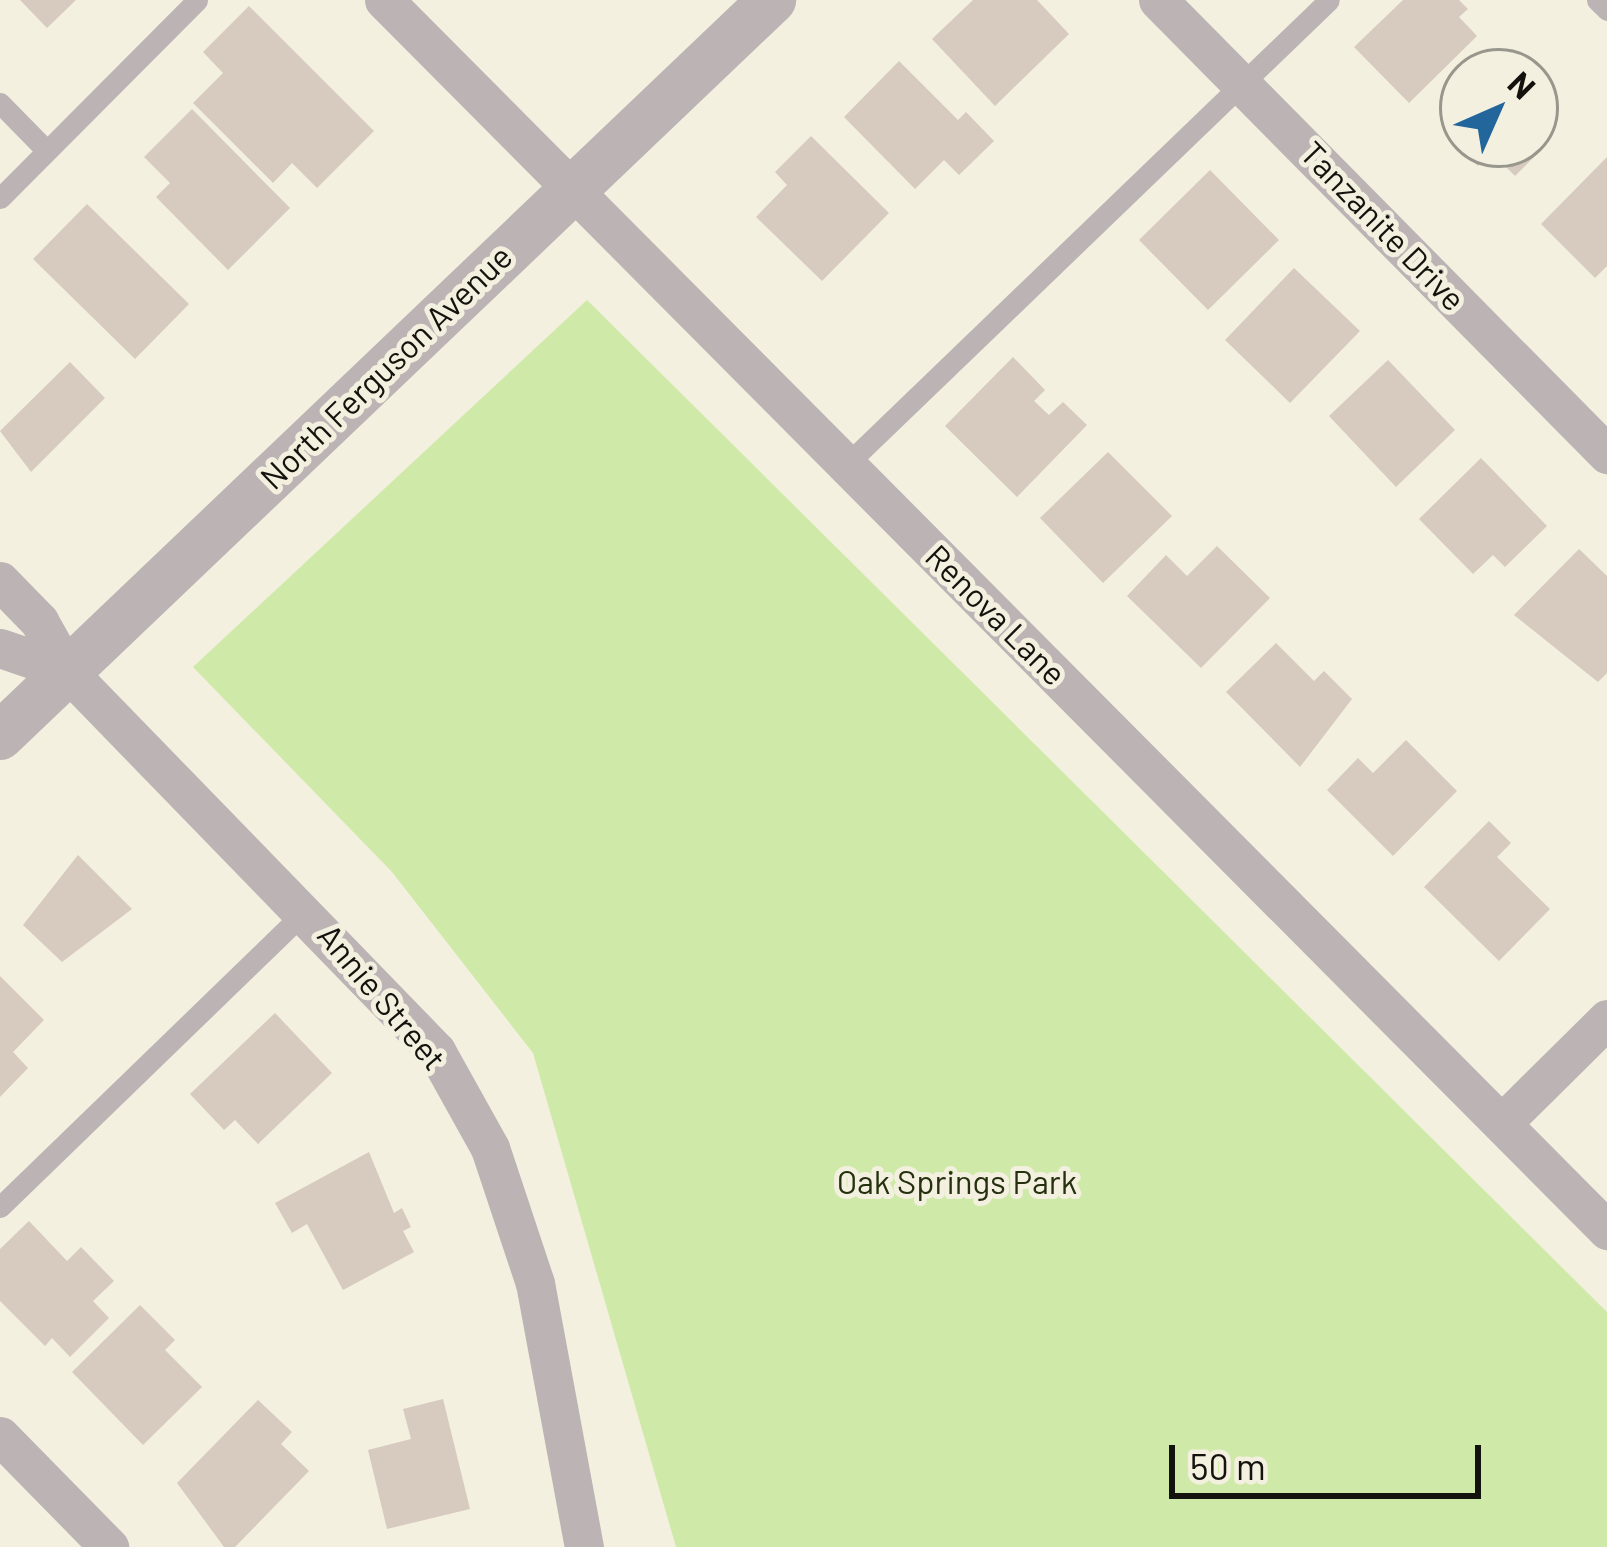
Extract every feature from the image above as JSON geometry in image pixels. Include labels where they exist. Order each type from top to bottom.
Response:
[{"type":"street","name":"Renova Lane","points":[[384,0],[1607,1230]]},
{"type":"street","name":"North Ferguson Avenue","points":[[0,736],[772,0]]},
{"type":"street","name":"Tanzanite Drive","points":[[1158,0],[1607,454]]},
{"type":"street","name":"Annie Street","points":[[0,581],[68,671],[308,909],[436,1052],[490,1148],[535,1282],[584,1547]]},
{"type":"street","name":"Annie Street","points":[[0,649],[68,671]]},
{"type":"street","points":[[1502,1123],[1607,1019]]},
{"type":"street","points":[[0,1436],[109,1547]]},
{"type":"lane","points":[[0,198],[197,0]]},
{"type":"lane","points":[[846,465],[1328,0]]},
{"type":"lane","points":[[1597,0],[1607,10]]},
{"type":"lane","points":[[0,103],[47,151]]},
{"type":"lane","points":[[0,1207],[308,909]]},
{"type":"green space","name":"Oak Springs Park","points":[[587,300],[1607,1312],[1607,1547],[676,1547],[533,1053],[392,872],[193,667]]},
{"type":"building","points":[[20,0],[76,0],[47,28]]},
{"type":"building","points":[[973,0],[1037,0],[1069,34],[995,106],[932,39]]},
{"type":"building","points":[[1403,0],[1459,0],[1468,9],[1459,17],[1477,36],[1465,48],[1439,48],[1439,73],[1409,103],[1354,47]]},
{"type":"building","points":[[249,6],[374,131],[317,188],[292,163],[273,183],[193,103],[223,73],[203,52]]},
{"type":"building","points":[[899,61],[958,120],[966,112],[994,141],[959,175],[944,160],[915,189],[844,117]]},
{"type":"building","points":[[192,109],[290,208],[228,270],[156,197],[170,183],[144,157]]},
{"type":"building","points":[[811,136],[889,213],[822,281],[756,217],[787,185],[775,172]]},
{"type":"building","points":[[1607,157],[1607,266],[1595,278],[1541,224]]},
{"type":"building","points":[[1210,170],[1279,240],[1208,310],[1139,240]]},
{"type":"building","points":[[87,204],[189,304],[135,359],[33,259]]},
{"type":"building","points":[[1294,268],[1360,331],[1290,403],[1225,340]]},
{"type":"building","points":[[1013,357],[1045,390],[1034,401],[1049,415],[1063,402],[1087,425],[1017,497],[945,426]]},
{"type":"building","points":[[1388,360],[1455,430],[1396,487],[1329,416]]},
{"type":"building","points":[[70,362],[105,398],[31,472],[0,431]]},
{"type":"building","points":[[1108,452],[1172,516],[1103,583],[1040,518]]},
{"type":"building","points":[[1481,458],[1547,526],[1505,567],[1493,555],[1473,574],[1419,519]]},
{"type":"building","points":[[1217,546],[1270,598],[1201,668],[1127,596],[1166,555],[1187,576]]},
{"type":"building","points":[[1579,549],[1607,576],[1607,673],[1598,682],[1514,615]]},
{"type":"building","points":[[1276,643],[1314,681],[1324,671],[1352,699],[1300,767],[1226,692]]},
{"type":"building","points":[[1406,740],[1457,791],[1393,856],[1327,790],[1358,758],[1373,773]]},
{"type":"building","points":[[1489,821],[1511,843],[1497,857],[1550,909],[1499,961],[1424,887]]},
{"type":"building","points":[[78,855],[132,909],[62,962],[23,925]]},
{"type":"building","points":[[0,976],[44,1020],[13,1052],[28,1068],[0,1097]]},
{"type":"building","points":[[275,1013],[332,1073],[258,1144],[235,1120],[224,1130],[190,1094]]},
{"type":"building","points":[[369,1152],[394,1213],[402,1208],[411,1227],[403,1231],[414,1252],[343,1290],[307,1224],[292,1233],[275,1203]]},
{"type":"building","points":[[29,1221],[67,1261],[81,1247],[114,1281],[93,1301],[109,1318],[70,1357],[52,1338],[45,1346],[0,1301],[0,1249]]},
{"type":"building","points":[[140,1305],[175,1340],[165,1350],[202,1387],[143,1445],[72,1372]]},
{"type":"building","points":[[443,1399],[470,1509],[387,1529],[368,1450],[411,1439],[403,1409]]},
{"type":"building","points":[[258,1400],[292,1432],[281,1444],[309,1471],[235,1547],[224,1547],[177,1483]]}]
